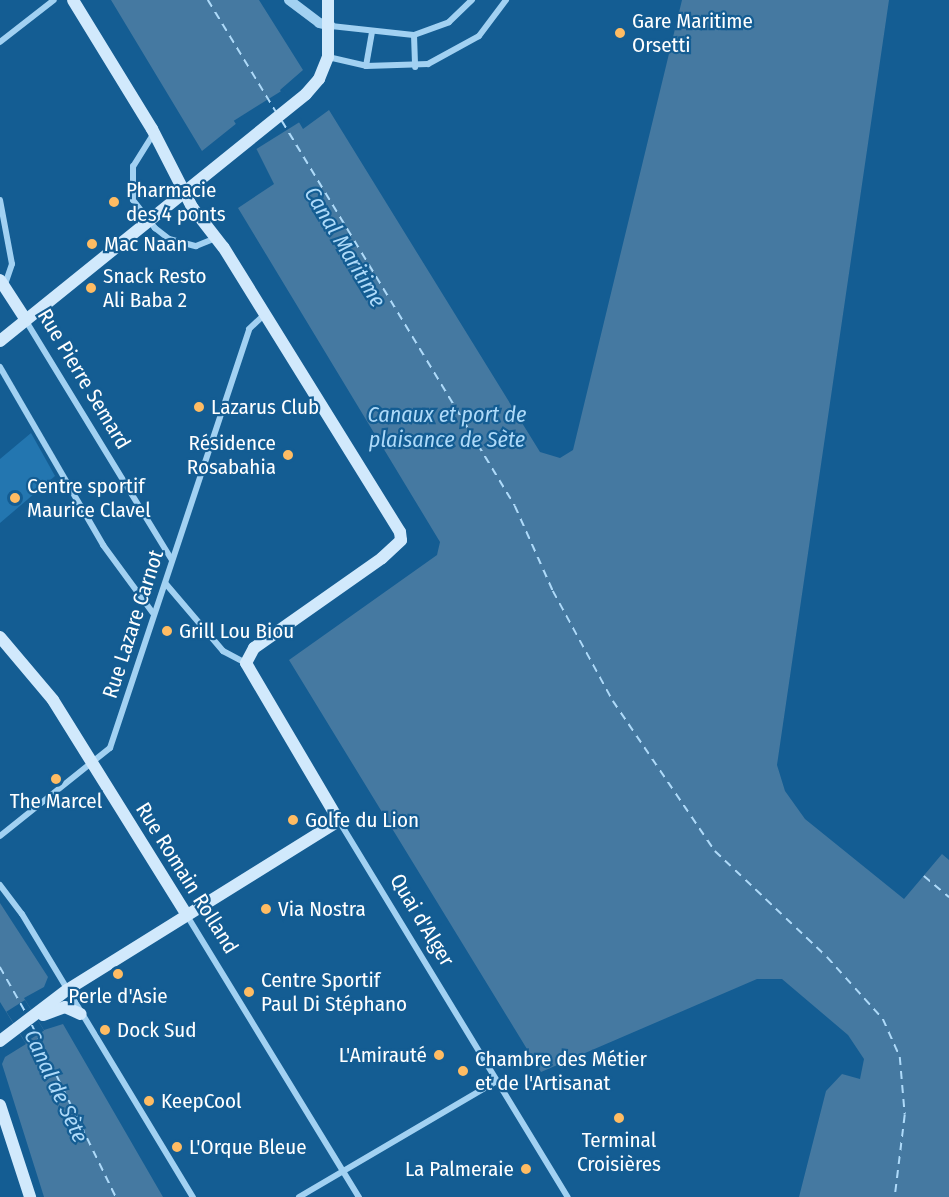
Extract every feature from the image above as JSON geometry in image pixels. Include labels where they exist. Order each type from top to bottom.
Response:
[{"type":"main road","points":[[73,0],[154,131],[198,216],[216,238],[400,532],[396,548],[254,648],[246,663]]},
{"type":"main road","points":[[0,341],[185,190],[295,104],[319,79],[328,57],[331,26],[328,0]]},
{"type":"main road","name":"Rue Pierre Semard","points":[[2,283],[26,320]]},
{"type":"main road","name":"Rue Romain Rolland","points":[[0,637],[53,700],[186,914]]},
{"type":"main road","name":"Quai d'Alger","points":[[246,663],[339,820]]},
{"type":"main road","points":[[0,1041],[36,1017],[67,990],[339,820]]},
{"type":"main road","points":[[36,1017],[64,1008],[81,1014]]},
{"type":"main road","points":[[0,1105],[30,1197]]},
{"type":"street","points":[[0,42],[54,0]]},
{"type":"street","points":[[289,0],[319,23],[372,33],[414,35],[449,22],[472,0]]},
{"type":"street","points":[[328,57],[366,66],[414,67],[466,46],[490,25],[506,0]]},
{"type":"street","points":[[366,66],[372,33]]},
{"type":"street","points":[[414,35],[414,67]]},
{"type":"street","points":[[154,131],[138,154],[131,177],[133,200],[146,222],[169,239],[183,245],[196,246],[216,238]]},
{"type":"street","points":[[0,200],[12,264],[2,283]]},
{"type":"street","name":"Rue Lazare Carnot","points":[[0,836],[93,764],[110,748],[249,329],[264,315]]},
{"type":"street","name":"Rue Pierre Semard","points":[[26,320],[172,560]]},
{"type":"street","points":[[0,367],[103,545],[153,613]]},
{"type":"street","points":[[166,584],[223,651],[246,663]]},
{"type":"street","name":"Quai d'Alger","points":[[339,820],[568,1197]]},
{"type":"street","points":[[0,885],[22,914],[193,1197]]},
{"type":"street","name":"Rue Romain Rolland","points":[[186,914],[359,1197]]},
{"type":"street","points":[[299,1197],[497,1081]]},
{"type":"shaded area","name":"Centre sportif Maurice Clavel","points":[[31,433],[55,476],[0,523],[0,459]]},
{"type":"water","points":[[111,0],[259,0],[303,70],[280,90],[303,129],[329,110],[540,452],[560,458],[573,450],[682,0],[889,0],[777,765],[785,791],[805,819],[904,899],[942,854],[949,860],[949,1197],[799,1197],[826,1091],[842,1074],[860,1079],[864,1059],[848,1035],[782,979],[757,979],[541,1072],[289,660],[437,555],[440,542],[238,208],[274,184],[257,150],[237,123],[202,151]]},
{"type":"water","name":"Canal de Sète","points":[[0,903],[48,977],[44,987],[24,998],[44,1030],[63,1024],[163,1197],[44,1197],[2,1064],[5,1057],[26,1044],[0,1002]]},
{"type":"pier","points":[[283,90],[302,121],[253,151],[234,121]]},
{"type":"pier","points":[[25,1000],[44,1031],[25,1042],[6,1012]]},
{"type":"ferry route","points":[[208,0],[276,112]]},
{"type":"ferry route","points":[[282,121],[515,506],[553,591],[613,701],[715,851],[827,957],[883,1019],[900,1057],[905,1115],[895,1197]]},
{"type":"ferry route","points":[[924,876],[949,897]]},
{"type":"ferry route","points":[[0,967],[26,1013]]},
{"type":"ferry route","points":[[32,1025],[116,1197]]},
{"type":"place","name":"Gare Maritime Orsetti","points":[[620,33]]},
{"type":"place","name":"Pharmacie des 4 ponts","points":[[114,202]]},
{"type":"place","name":"Mac Naan","points":[[92,244]]},
{"type":"place","name":"Snack Resto Ali Baba 2","points":[[91,288]]},
{"type":"place","name":"Lazarus Club","points":[[199,407]]},
{"type":"place","name":"Résidence Rosabahia","points":[[288,455]]},
{"type":"place","name":"Centre sportif Maurice Clavel","points":[[15,498]]},
{"type":"place","name":"Grill Lou Biou","points":[[167,631]]},
{"type":"place","name":"The Marcel","points":[[56,779]]},
{"type":"place","name":"Golfe du Lion","points":[[293,820]]},
{"type":"place","name":"Via Nostra","points":[[266,909]]},
{"type":"place","name":"Perle d'Asie","points":[[118,974]]},
{"type":"place","name":"Centre Sportif Paul Di Stéphano","points":[[249,992]]},
{"type":"place","name":"Dock Sud","points":[[105,1030]]},
{"type":"place","name":"L'Amirauté","points":[[439,1055]]},
{"type":"place","name":"Chambre des Métier et de l'Artisanat","points":[[463,1071]]},
{"type":"place","name":"KeepCool","points":[[149,1101]]},
{"type":"place","name":"Terminal Croisières","points":[[619,1118]]},
{"type":"place","name":"L'Orque Bleue","points":[[177,1147]]},
{"type":"place","name":"La Palmeraie","points":[[526,1169]]},
{"type":"water label","name":"Canal Maritime","points":[[345,247]]},
{"type":"water label","name":"Canaux et port de plaisance de Sète","points":[[447,426]]}]
